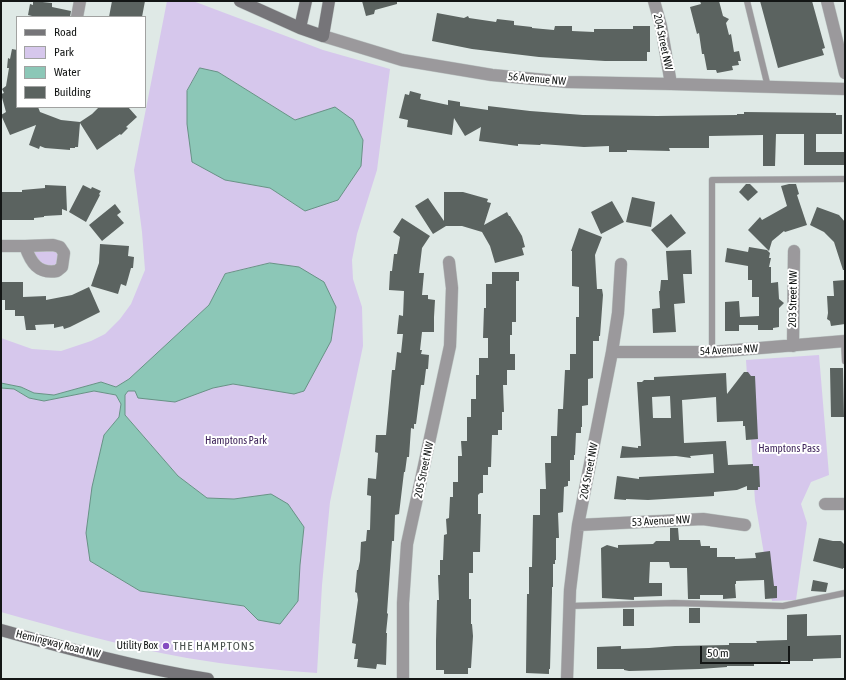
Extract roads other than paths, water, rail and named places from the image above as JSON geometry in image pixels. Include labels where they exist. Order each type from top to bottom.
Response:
[{"type":"street","points":[[77,16],[80,1]]},
{"type":"street","name":"56 Avenue NW","points":[[240,1],[300,28],[402,60],[492,75],[567,82],[845,89]]},
{"type":"street","points":[[300,28],[306,1]]},
{"type":"street","points":[[323,36],[329,1]]},
{"type":"street","name":"204 Street NW","points":[[654,1],[661,26],[671,84]]},
{"type":"street","points":[[827,1],[845,73]]},
{"type":"street","points":[[1,246],[25,246]]},
{"type":"street","name":"203 Street NW","points":[[792,346],[794,251]]},
{"type":"street","name":"205 Street NW","points":[[403,679],[403,603],[407,544],[450,346],[452,288],[450,262]]},
{"type":"street","name":"204 Street NW","points":[[567,679],[570,590],[578,525],[612,352],[618,313],[621,264]]},
{"type":"street","name":"54 Avenue NW","points":[[612,352],[712,352],[845,342]]},
{"type":"street","points":[[825,504],[845,504]]},
{"type":"street","name":"53 Avenue NW","points":[[578,525],[703,519],[745,525]]},
{"type":"street","name":"Hemingway Road NW","points":[[1,630],[169,676],[208,679]]},
{"type":"lane","points":[[747,1],[768,87]]},
{"type":"lane","points":[[712,352],[712,180],[845,179]]},
{"type":"lane","points":[[845,342],[845,361]]},
{"type":"lane","points":[[569,606],[674,603],[783,606],[845,593]]},
{"type":"water","points":[[200,68],[218,72],[295,120],[335,107],[353,120],[363,140],[361,166],[338,200],[305,211],[270,188],[225,180],[192,162],[187,124],[187,91]]},
{"type":"water","points":[[270,263],[299,267],[324,282],[336,307],[331,341],[304,391],[294,394],[233,384],[213,388],[175,402],[138,398],[135,391],[128,391],[125,395],[125,415],[178,476],[207,498],[234,499],[271,494],[288,504],[304,527],[298,601],[280,624],[258,620],[244,606],[140,591],[90,561],[86,533],[92,487],[104,435],[119,417],[121,404],[116,395],[94,391],[44,401],[29,398],[14,389],[1,388],[1,383],[21,387],[34,393],[54,395],[101,382],[116,387],[129,379],[209,305],[225,274]]},
{"type":"place","name":"Utility Box","points":[[166,646]]},
{"type":"district","name":"THE HAMPTONS","points":[[214,646]]},
{"type":"park label","name":"Hamptons Park","points":[[236,441]]},
{"type":"park label","name":"Hamptons Pass","points":[[789,449]]}]
